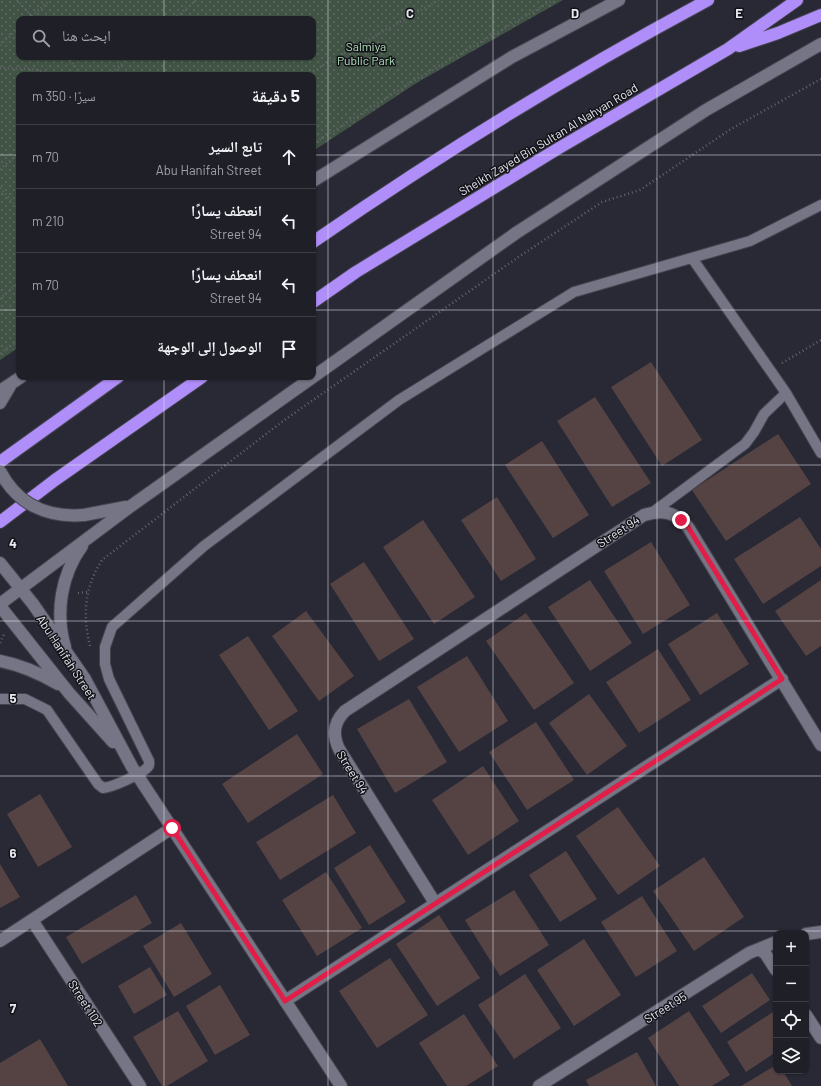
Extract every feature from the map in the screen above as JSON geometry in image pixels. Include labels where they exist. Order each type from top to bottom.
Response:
[{"type":"highway","points":[[644,34],[695,0]]},
{"type":"highway","points":[[316,240],[383,194],[545,93],[644,34],[708,0]]},
{"type":"highway","name":"Sheikh Zayed Bin Sultan Al Nahyan Road","points":[[316,300],[356,272],[559,148],[728,49],[797,0]]},
{"type":"highway","points":[[728,49],[778,33],[821,15]]},
{"type":"highway","points":[[0,462],[114,380]]},
{"type":"highway","points":[[0,522],[55,480],[198,380]]},
{"type":"street","points":[[316,179],[512,57],[618,0]]},
{"type":"street","points":[[316,375],[516,234],[706,110],[821,44]]},
{"type":"street","points":[[0,391],[16,380]]},
{"type":"street","points":[[0,403],[16,380]]},
{"type":"street","points":[[0,605],[131,506],[309,380]]},
{"type":"street","points":[[0,471],[13,490],[23,499],[34,506],[58,515],[84,515],[131,506]]},
{"type":"street","name":"Street 94","points":[[435,903],[339,749],[334,736],[336,722],[345,711],[644,515],[653,512],[672,514],[688,527],[821,745]]},
{"type":"street","points":[[67,654],[60,625],[61,595],[64,583],[74,559],[88,538]]},
{"type":"street","name":"Abu Hanifah Street","points":[[3,566],[21,588],[85,679],[136,774],[341,1086]]},
{"type":"street","name":"Abu Hanifah Street","points":[[0,605],[69,693],[125,756]]},
{"type":"street","points":[[0,661],[22,666],[35,671],[58,684],[69,693]]},
{"type":"street","points":[[285,1001],[782,679]]},
{"type":"street","points":[[0,941],[172,828]]},
{"type":"street","name":"Street 102","points":[[32,920],[140,1086]]},
{"type":"street","points":[[809,934],[821,932]]},
{"type":"street","name":"Street 95","points":[[547,1084],[749,953],[760,950],[773,944]]},
{"type":"street","points":[[760,950],[765,953],[773,966]]},
{"type":"street","points":[[809,1020],[821,1038]]},
{"type":"lane","points":[[0,699],[25,699],[47,710],[98,784],[104,788],[111,787],[148,767],[149,761],[109,679],[105,664],[105,647],[112,627],[204,546],[400,400],[574,292],[750,241],[821,205]]},
{"type":"lane","points":[[692,258],[786,393],[821,453]]},
{"type":"lane","points":[[653,512],[745,444],[764,414],[786,393]]},
{"type":"path","points":[[17,0],[30,16]]},
{"type":"path","points":[[34,16],[50,0]]},
{"type":"path","points":[[177,16],[196,0]]},
{"type":"path","points":[[311,72],[439,0]]},
{"type":"path","points":[[316,142],[415,80],[553,0]]},
{"type":"path","points":[[0,45],[16,31]]},
{"type":"path","points":[[70,60],[80,72]]},
{"type":"path","points":[[112,72],[126,60]]},
{"type":"path","points":[[0,68],[36,70],[43,72]]},
{"type":"path","points":[[90,648],[86,624],[88,592],[93,573],[102,560],[283,421],[520,256],[602,202],[640,190],[731,129],[821,79]]},
{"type":"path","points":[[0,169],[16,156]]},
{"type":"path","points":[[0,188],[16,207]]},
{"type":"path","points":[[0,299],[16,285]]},
{"type":"path","points":[[770,370],[821,340]]},
{"type":"path","points":[[0,353],[16,342]]},
{"type":"green space","name":"Salmiya Public Park","points":[[0,0],[563,0],[418,82],[316,149],[316,72],[16,72],[16,349],[0,360]]},
{"type":"building","points":[[651,362],[702,440],[662,466],[611,387]]},
{"type":"building","points":[[595,397],[651,483],[612,507],[557,421]]},
{"type":"building","points":[[778,434],[811,484],[726,541],[692,490]]},
{"type":"building","points":[[542,441],[589,515],[553,538],[505,465]]},
{"type":"building","points":[[497,497],[536,559],[501,581],[461,520]]},
{"type":"building","points":[[800,517],[821,549],[821,566],[763,604],[734,559]]},
{"type":"building","points":[[423,520],[475,597],[434,624],[383,547]]},
{"type":"building","points":[[651,542],[690,605],[643,634],[604,571]]},
{"type":"building","points":[[364,562],[414,639],[379,661],[330,584]]},
{"type":"building","points":[[590,580],[632,643],[590,671],[548,607]]},
{"type":"building","points":[[821,580],[821,646],[806,656],[775,611]]},
{"type":"building","points":[[306,611],[354,676],[319,701],[272,636]]},
{"type":"building","points":[[526,613],[574,683],[534,710],[486,641]]},
{"type":"building","points":[[717,613],[749,664],[700,695],[668,644]]},
{"type":"building","points":[[248,636],[298,711],[269,730],[219,655]]},
{"type":"building","points":[[658,649],[691,700],[639,733],[606,682]]},
{"type":"building","points":[[467,656],[508,721],[459,752],[417,687]]},
{"type":"building","points":[[589,694],[627,746],[587,775],[549,723]]},
{"type":"building","points":[[409,699],[447,762],[395,793],[357,729]]},
{"type":"building","points":[[536,722],[574,780],[527,810],[489,752]]},
{"type":"building","points":[[297,734],[323,774],[248,823],[222,784]]},
{"type":"building","points":[[483,766],[519,821],[468,855],[432,800]]},
{"type":"building","points":[[40,794],[72,847],[38,867],[7,814]]},
{"type":"building","points":[[333,795],[356,833],[280,880],[256,842]]},
{"type":"building","points":[[618,807],[660,866],[618,895],[576,836]]},
{"type":"building","points":[[370,845],[406,902],[369,925],[334,868]]},
{"type":"building","points":[[566,851],[597,899],[560,922],[529,875]]},
{"type":"building","points":[[704,857],[744,917],[694,951],[653,891]]},
{"type":"building","points":[[0,864],[20,897],[0,908]]},
{"type":"building","points":[[326,872],[362,928],[317,956],[282,900]]},
{"type":"building","points":[[514,890],[549,945],[500,976],[465,920]]},
{"type":"building","points":[[136,895],[152,923],[82,964],[66,937]]},
{"type":"building","points":[[642,896],[677,951],[636,977],[601,922]]},
{"type":"building","points":[[439,915],[480,978],[437,1006],[396,944]]},
{"type":"building","points":[[181,923],[212,974],[174,997],[143,946]]},
{"type":"building","points":[[584,939],[621,995],[574,1026],[537,970]]},
{"type":"building","points":[[390,958],[428,1015],[377,1048],[339,991]]},
{"type":"building","points":[[150,967],[167,995],[134,1014],[118,986]]},
{"type":"building","points":[[752,973],[770,1000],[721,1033],[702,1006]]},
{"type":"building","points":[[525,974],[561,1028],[514,1059],[478,1005]]},
{"type":"building","points":[[220,985],[250,1035],[215,1055],[186,1006]]},
{"type":"building","points":[[178,1011],[208,1061],[167,1086],[162,1086],[133,1037]]},
{"type":"building","points":[[689,1011],[730,1075],[712,1086],[679,1086],[648,1038]]},
{"type":"building","points":[[773,1012],[773,1054],[746,1072],[727,1042]]},
{"type":"building","points":[[464,1014],[498,1066],[466,1086],[447,1086],[419,1043]]},
{"type":"building","points":[[40,1039],[68,1086],[0,1086],[0,1063]]},
{"type":"building","points":[[637,1052],[656,1086],[589,1086],[586,1080]]},
{"type":"building","points":[[773,1067],[773,1074],[785,1074],[792,1086],[741,1086]]},
{"type":"route","points":[[172,828],[285,1001],[782,679],[688,527],[681,520]]}]
